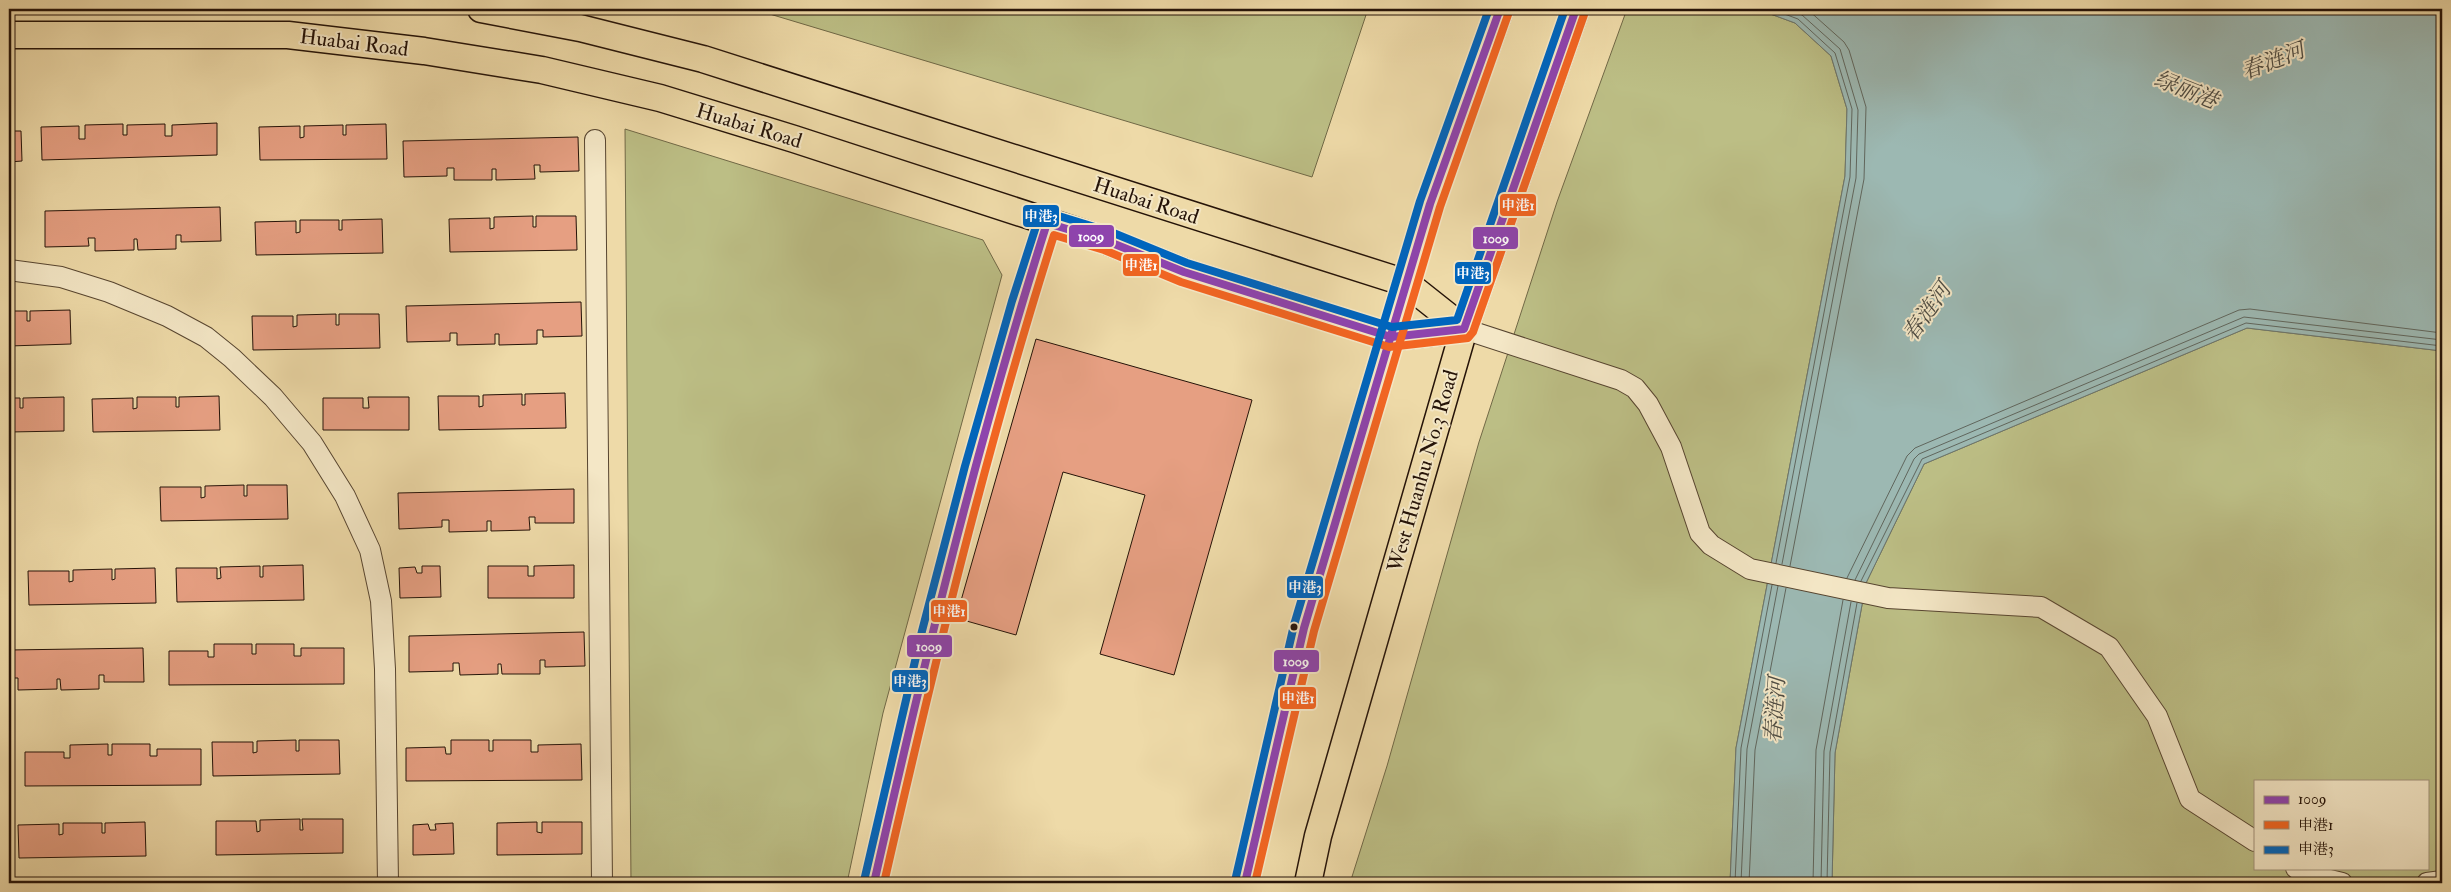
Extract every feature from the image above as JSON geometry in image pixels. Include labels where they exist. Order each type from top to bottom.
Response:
[{"type":"main road","name":"Huabai Road","points":[[482,9],[580,28],[704,59],[1406,283]]},
{"type":"main road","points":[[1245,883],[1304,628],[1430,204],[1500,9]]},
{"type":"main road","name":"West Huanhu No.3 Road","points":[[1308,883],[1318,836],[1464,329],[1576,9]]},
{"type":"main road","name":"Huabai Road","points":[[9,35],[288,35],[424,51],[542,70],[660,98],[1106,241],[1184,272],[1391,338],[1464,329]]},
{"type":"main road","points":[[1406,283],[1464,329]]},
{"type":"street","points":[[595,140],[602,883]]},
{"type":"street","points":[[874,883],[918,688],[971,481],[1047,222]]},
{"type":"street","points":[[9,270],[62,277],[109,292],[167,316],[206,337],[232,358],[273,397],[312,442],[345,496],[370,550],[381,601],[385,669],[388,883]]},
{"type":"street","points":[[1464,329],[1621,380],[1635,388],[1648,404],[1671,447],[1700,533],[1711,545],[1750,569],[1867,592],[1888,598],[2041,607],[2109,647],[2158,716],[2190,799],[2254,841]]},
{"type":"street","points":[[2299,870],[2305,874],[2342,883]]},
{"type":"street","points":[[2427,883],[2442,881]]},
{"type":"green space","points":[[753,9],[1368,9],[1312,177]]},
{"type":"green space","points":[[1627,9],[1757,9],[1795,23],[1831,56],[1847,109],[1845,176],[1736,748],[1730,883],[1350,883],[1387,766],[1479,442],[1557,202]]},
{"type":"green space","points":[[625,129],[983,240],[1002,275],[883,713],[847,883],[631,883]]},
{"type":"green space","points":[[2247,328],[2442,351],[2442,883],[1832,883],[1835,753],[1866,583],[1924,464]]},
{"type":"water","points":[[1757,9],[2442,9],[2442,351],[2247,328],[1924,464],[1866,583],[1835,753],[1832,883],[1730,883],[1736,748],[1845,176],[1847,109],[1831,56],[1795,23]]},
{"type":"building","points":[[217,123],[217,155],[42,160],[41,127],[79,126],[79,139],[85,139],[85,125],[123,124],[123,135],[127,135],[127,125],[165,124],[165,136],[172,136],[172,125]]},
{"type":"building","points":[[386,124],[387,159],[260,160],[259,127],[300,126],[300,138],[304,137],[304,126],[343,125],[343,135],[346,135],[346,125]]},
{"type":"building","points":[[9,131],[21,131],[22,161],[9,162]]},
{"type":"building","points":[[578,137],[579,171],[540,172],[540,165],[534,165],[535,179],[496,180],[496,169],[492,169],[492,180],[454,180],[454,168],[447,168],[447,176],[404,177],[403,141]]},
{"type":"building","points":[[220,207],[221,241],[181,242],[181,235],[176,235],[176,249],[138,250],[137,239],[134,239],[134,250],[95,251],[95,238],[88,238],[89,246],[45,247],[45,211]]},
{"type":"building","points":[[533,216],[533,227],[536,227],[536,216],[576,216],[577,250],[450,252],[449,219],[490,218],[490,229],[494,228],[494,217]]},
{"type":"building","points":[[382,219],[383,253],[256,255],[255,222],[296,221],[296,233],[300,232],[300,220],[339,220],[339,230],[342,230],[342,220]]},
{"type":"building","points":[[581,302],[582,336],[543,337],[543,330],[537,330],[537,344],[499,345],[499,334],[495,334],[495,344],[457,345],[457,333],[450,333],[450,341],[407,342],[406,306]]},
{"type":"building","points":[[70,310],[71,344],[9,346],[9,311],[27,311],[27,321],[30,321],[30,311]]},
{"type":"building","points":[[336,314],[336,325],[339,325],[339,314],[379,314],[380,348],[253,350],[252,316],[293,316],[293,327],[297,326],[297,315]]},
{"type":"building","points":[[1036,339],[1252,400],[1174,675],[1100,654],[1145,495],[1063,472],[1016,635],[956,618]]},
{"type":"building","points":[[565,393],[566,428],[439,430],[438,396],[479,396],[479,407],[483,406],[483,395],[522,394],[522,405],[525,405],[525,394]]},
{"type":"building","points":[[219,396],[220,430],[93,432],[92,399],[133,398],[133,409],[137,408],[137,397],[176,397],[176,407],[179,407],[179,397]]},
{"type":"building","points":[[64,397],[64,431],[9,432],[9,398],[20,398],[20,408],[23,408],[23,398]]},
{"type":"building","points":[[368,397],[409,397],[409,430],[323,430],[323,398],[363,398],[363,408],[369,408]]},
{"type":"building","points":[[244,485],[244,496],[247,496],[247,485],[287,485],[288,519],[161,521],[160,487],[201,487],[201,498],[205,497],[205,486]]},
{"type":"building","points":[[574,489],[574,523],[535,523],[535,517],[529,517],[530,530],[491,531],[491,521],[487,521],[487,531],[449,532],[449,520],[442,520],[442,527],[399,529],[398,493]]},
{"type":"building","points":[[303,565],[304,600],[177,602],[176,568],[217,568],[217,579],[221,578],[220,567],[260,566],[260,577],[263,577],[263,566]]},
{"type":"building","points":[[574,565],[574,598],[488,598],[488,566],[528,566],[528,576],[534,576],[534,566]]},
{"type":"building","points":[[422,566],[440,566],[441,597],[400,598],[399,568],[415,567],[417,573],[422,573]]},
{"type":"building","points":[[155,568],[156,603],[29,605],[28,571],[69,571],[69,582],[73,581],[73,570],[112,569],[112,580],[115,579],[115,569]]},
{"type":"building","points":[[584,632],[585,666],[545,667],[545,660],[540,660],[540,674],[502,674],[501,664],[498,664],[498,674],[460,675],[459,663],[453,663],[453,671],[409,672],[409,636]]},
{"type":"building","points":[[214,644],[252,644],[252,654],[256,654],[256,644],[294,644],[294,656],[301,656],[301,648],[344,648],[344,684],[169,685],[169,651],[208,651],[208,657],[214,657]]},
{"type":"building","points":[[143,648],[144,682],[104,682],[104,675],[99,675],[99,689],[61,690],[60,679],[57,679],[57,689],[18,690],[18,678],[12,678],[12,685],[9,686],[9,650]]},
{"type":"building","points":[[296,740],[296,751],[299,751],[299,740],[339,740],[340,774],[213,776],[212,742],[253,742],[253,753],[257,752],[257,741]]},
{"type":"building","points":[[451,740],[489,740],[489,751],[493,751],[493,740],[531,740],[531,752],[538,752],[538,745],[581,744],[582,780],[406,781],[406,748],[445,747],[446,754],[451,754]]},
{"type":"building","points":[[108,744],[108,755],[112,755],[112,744],[150,744],[150,756],[157,756],[157,749],[201,749],[201,785],[25,786],[25,752],[64,752],[64,758],[70,758],[70,745]]},
{"type":"building","points":[[300,819],[300,830],[303,830],[302,819],[343,819],[343,853],[216,855],[216,821],[256,821],[257,832],[260,831],[260,820]]},
{"type":"building","points":[[145,822],[146,856],[19,858],[18,825],[59,824],[59,835],[63,834],[63,823],[102,823],[102,833],[105,833],[105,823]]},
{"type":"building","points":[[537,822],[537,832],[542,833],[542,822],[582,822],[582,854],[497,855],[497,823]]},
{"type":"building","points":[[453,823],[454,854],[413,855],[413,825],[428,824],[430,830],[436,830],[435,824]]},
{"type":"transit line","name":"申港3","points":[[1235,881],[1294,625],[1420,201],[1489,9]]},
{"type":"transit line","name":"1009","points":[[1245,883],[1304,628],[1430,204],[1500,9]]},
{"type":"transit line","name":"申港3","points":[[864,881],[922,631],[965,466],[1012,301],[1039,217],[1049,213],[1111,232],[1187,263],[1392,327],[1457,320],[1565,9]]},
{"type":"transit line","name":"1009","points":[[874,883],[953,551],[998,386],[1047,223],[1107,241],[1184,272],[1391,337],[1464,329],[1576,9]]},
{"type":"transit line","name":"申港1","points":[[1255,883],[1314,631],[1440,207],[1509,12]]},
{"type":"transit line","name":"申港1","points":[[884,883],[962,558],[1029,315],[1054,235],[1104,250],[1181,282],[1389,347],[1468,338],[1473,332],[1585,12]]},
{"type":"water label","name":"春涟河","points":[[2273,61]]},
{"type":"water label","name":"绿丽港","points":[[2186,90]]},
{"type":"water label","name":"春涟河","points":[[1927,312]]},
{"type":"water label","name":"春涟河","points":[[1775,710]]}]
